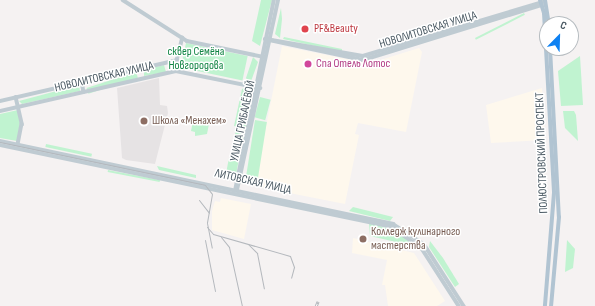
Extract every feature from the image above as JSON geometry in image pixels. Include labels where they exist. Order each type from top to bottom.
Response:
[{"type":"main road","points":[[543,2],[547,16]]},
{"type":"main road","name":"ПОЛЮСТРОВСКИЙ ПРОСПЕКТ","points":[[543,2],[554,193],[545,306]]},
{"type":"main road","name":"ПОЛЮСТРОВСКИЙ ПРОСПЕКТ","points":[[550,56],[559,217],[551,306]]},
{"type":"street","points":[[123,0],[182,38],[267,58]]},
{"type":"street","name":"УЛИЦА ГРИБАЛЁВОЙ","points":[[236,190],[258,87],[264,39],[274,0]]},
{"type":"street","name":"УЛИЦА ГРИБАЛЁВОЙ","points":[[258,87],[267,58],[278,0]]},
{"type":"street","name":"НОВОЛИТОВСКАЯ УЛИЦА","points":[[264,39],[363,56],[543,2]]},
{"type":"street","points":[[174,72],[182,38]]},
{"type":"street","name":"НОВОЛИТОВСКАЯ УЛИЦА","points":[[0,101],[177,60]]},
{"type":"street","points":[[140,69],[142,79]]},
{"type":"street","name":"НОВОЛИТОВСКАЯ УЛИЦА","points":[[0,111],[174,72],[258,87]]},
{"type":"street","points":[[82,82],[84,92]]},
{"type":"street","points":[[16,97],[22,124],[18,146]]},
{"type":"street","name":"ЛИТОВСКАЯ УЛИЦА","points":[[0,140],[18,146],[374,218],[404,229],[429,251],[464,306]]},
{"type":"street","name":"ЛИТОВСКАЯ УЛИЦА","points":[[0,145],[18,146]]},
{"type":"street","name":"ЛИТОВСКАЯ УЛИЦА","points":[[236,190],[380,224],[402,232],[426,253],[460,306]]},
{"type":"shaded area","points":[[282,46],[361,62],[374,62],[419,48],[422,52],[406,132],[358,123],[355,134],[359,135],[345,204],[254,186]]},
{"type":"shaded area","name":"Школа «Менахем»","points":[[159,78],[160,105],[167,106],[168,113],[155,164],[126,160],[122,158],[117,88]]},
{"type":"shaded area","points":[[542,88],[545,140],[491,143],[486,105]]},
{"type":"shaded area","points":[[221,198],[251,204],[244,239],[212,230],[212,211],[215,201],[220,202]]},
{"type":"shaded area","points":[[360,234],[368,236],[364,241],[414,253],[445,301],[437,306],[388,306],[385,285],[382,285],[387,260],[352,253],[353,238],[362,240]]},
{"type":"green space","points":[[261,0],[272,0],[260,46],[252,41]]},
{"type":"green space","points":[[281,8],[282,19],[280,38],[275,34]]},
{"type":"green space","points":[[524,13],[525,15],[476,40],[475,38]]},
{"type":"green space","points":[[284,37],[342,49],[342,52],[283,39]]},
{"type":"green space","name":"сквер Семёна Новгородова","points":[[186,43],[248,56],[242,81],[181,67]]},
{"type":"green space","points":[[580,56],[583,105],[561,106],[558,71]]},
{"type":"green space","points":[[253,57],[258,62],[250,84],[246,78]]},
{"type":"green space","points":[[164,65],[166,72],[144,76],[144,70]]},
{"type":"green space","points":[[136,72],[138,78],[88,94],[87,88]]},
{"type":"green space","points":[[79,85],[80,91],[22,104],[19,101]]},
{"type":"green space","points":[[246,87],[252,93],[245,129],[234,126],[242,89]]},
{"type":"green space","points":[[260,97],[271,100],[265,120],[255,117]]},
{"type":"green space","points":[[18,110],[20,123],[17,141],[0,138],[0,114]]},
{"type":"green space","points":[[563,111],[574,111],[576,115],[578,141],[565,128]]},
{"type":"green space","points":[[255,120],[267,122],[257,185],[245,183]]},
{"type":"green space","points":[[193,121],[209,124],[207,134],[195,136],[195,132],[191,131]]},
{"type":"green space","points":[[236,129],[245,131],[239,158],[231,157]]},
{"type":"green space","points":[[46,144],[92,154],[91,157],[45,147]]},
{"type":"green space","points":[[229,158],[239,160],[235,180],[225,178]]},
{"type":"green space","points":[[157,166],[196,175],[196,178],[159,170]]},
{"type":"green space","points":[[108,170],[160,180],[160,182],[108,172]]},
{"type":"green space","points":[[353,207],[393,217],[390,221],[349,211]]},
{"type":"green space","points":[[369,223],[384,227],[412,241],[409,245],[370,236]]},
{"type":"green space","points":[[567,240],[575,249],[573,268],[565,272]]},
{"type":"green space","points":[[430,241],[443,258],[459,284],[455,287],[429,247]]},
{"type":"tram line","points":[[0,142],[205,185],[212,194],[207,223],[212,248]]},
{"type":"tram line","points":[[199,200],[209,213]]},
{"type":"tram line","points":[[207,227],[213,234],[290,256],[294,267],[291,278]]},
{"type":"tram line","points":[[221,237],[229,247],[242,306]]},
{"type":"tram line","points":[[205,240],[215,291]]},
{"type":"tram line","points":[[248,244],[257,253],[264,288]]},
{"type":"railway","points":[[316,306],[318,301]]},
{"type":"place","name":"PF&Beauty","points":[[305,29]]},
{"type":"place","name":"Спа Отель Лотос","points":[[308,64]]},
{"type":"place","name":"Школа «Менахем»","points":[[144,121]]},
{"type":"place","name":"Колледж кулинарного мастерства","points":[[363,239]]}]
